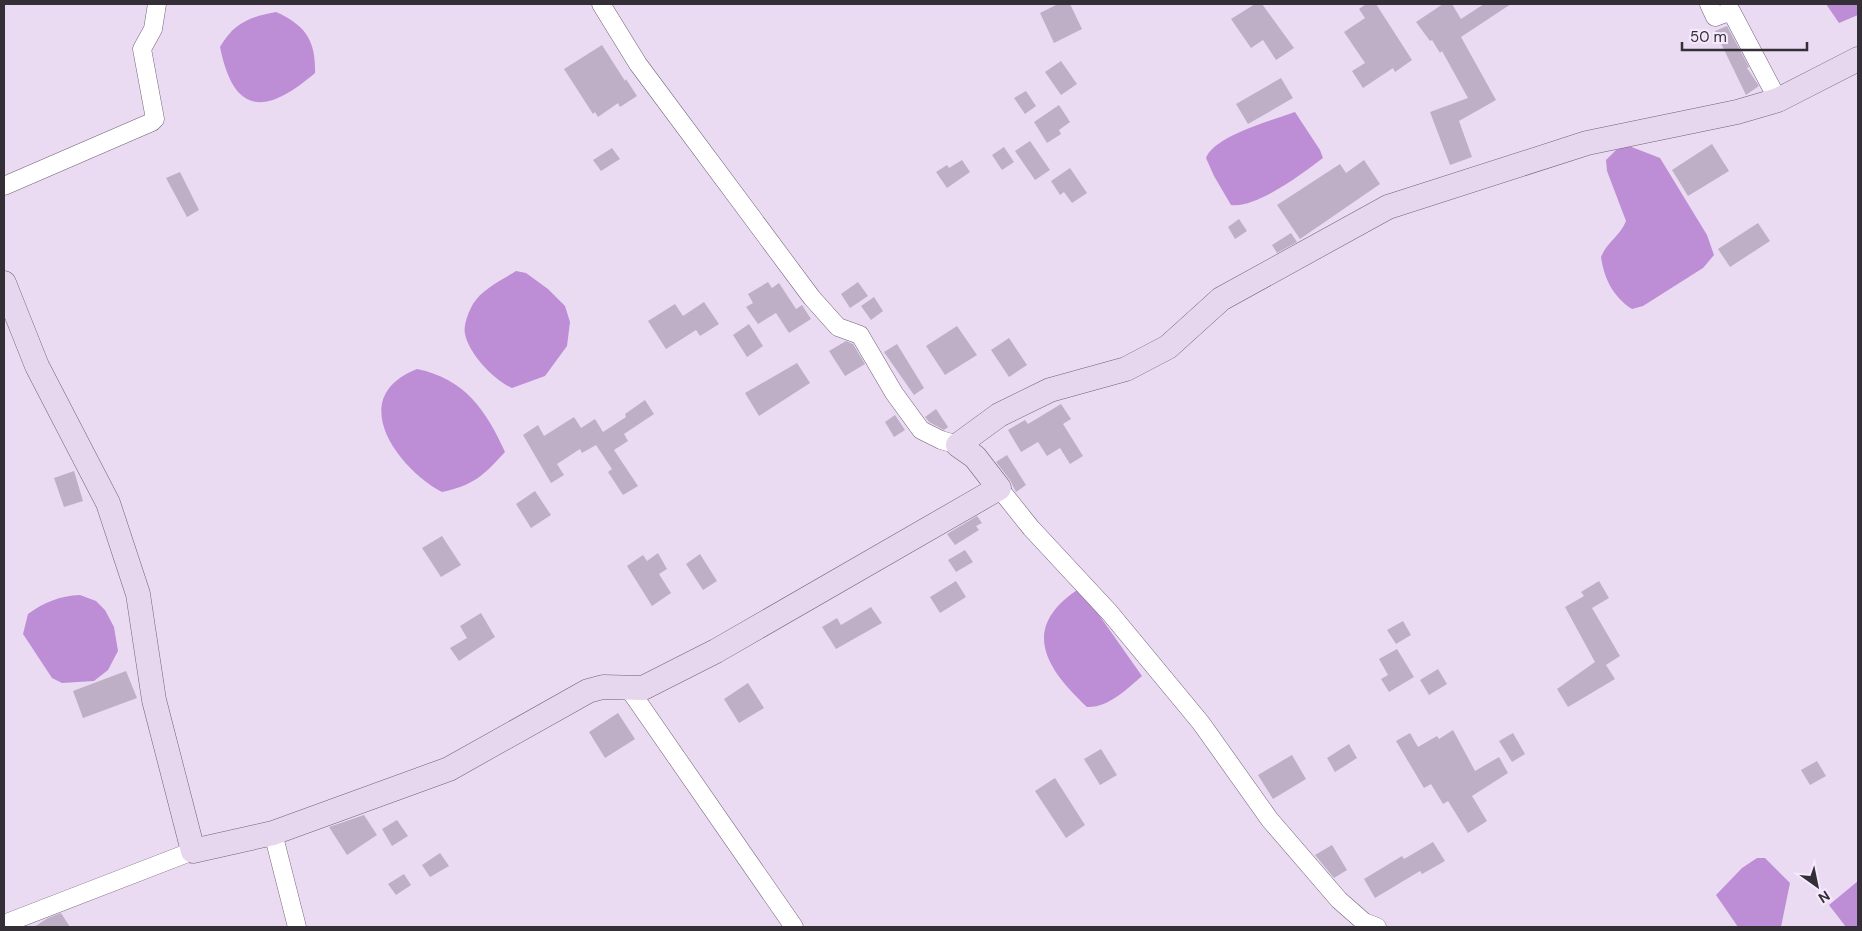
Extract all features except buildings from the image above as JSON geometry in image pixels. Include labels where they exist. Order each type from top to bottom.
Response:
[{"type":"street","points":[[4,186],[152,122],[155,119],[142,49],[153,29],[157,4]]},
{"type":"street","points":[[601,4],[638,64],[812,298],[838,327],[860,335],[894,392],[921,430],[941,440],[958,445],[975,457],[1031,528],[1110,613],[1195,716],[1270,820],[1339,900],[1364,922],[1377,927]]},
{"type":"street","points":[[1709,4],[1715,17],[1731,11],[1778,100]]},
{"type":"street","points":[[958,445],[998,415],[1050,390],[1126,369],[1168,347],[1221,299],[1388,207],[1587,143],[1737,112],[1778,100],[1858,59]]},
{"type":"street","points":[[4,283],[37,366],[108,503],[138,594],[154,700],[193,850]]},
{"type":"street","points":[[4,924],[193,850],[273,834],[449,769],[588,691],[603,687],[642,688],[716,651],[999,488]]},
{"type":"street","points":[[629,689],[794,927]]},
{"type":"street","points":[[273,834],[297,927]]},
{"type":"shaded area","points":[[1826,4],[1858,4],[1858,15],[1839,23]]},
{"type":"shaded area","points":[[276,12],[294,22],[307,35],[313,51],[315,73],[297,87],[281,96],[267,101],[254,102],[243,97],[234,86],[226,70],[220,47],[231,32],[243,22]]},
{"type":"shaded area","points":[[1295,112],[1320,150],[1323,158],[1292,181],[1266,196],[1241,205],[1231,205],[1206,158],[1211,150],[1245,130]]},
{"type":"shaded area","points":[[1629,146],[1660,158],[1707,235],[1714,255],[1703,268],[1643,306],[1632,309],[1620,299],[1610,286],[1604,272],[1601,257],[1626,221],[1607,171],[1606,160],[1616,150]]},
{"type":"shaded area","points":[[516,271],[526,273],[548,289],[565,306],[570,322],[567,346],[545,376],[512,388],[483,366],[467,342],[465,330],[468,314],[477,299],[493,285]]},
{"type":"shaded area","points":[[417,369],[448,380],[472,398],[490,423],[505,452],[484,473],[470,483],[442,492],[409,467],[395,450],[386,432],[381,414],[384,397],[396,381]]},
{"type":"shaded area","points":[[1080,588],[1142,676],[1110,701],[1087,707],[1059,677],[1050,662],[1045,647],[1045,632],[1050,617],[1061,603]]},
{"type":"shaded area","points":[[80,595],[96,601],[105,610],[114,627],[118,651],[108,670],[94,681],[62,683],[52,678],[23,634],[28,614],[52,600]]},
{"type":"shaded area","points":[[1757,858],[1765,858],[1790,883],[1781,927],[1738,927],[1716,895],[1742,868]]},
{"type":"shaded area","points":[[1858,881],[1858,927],[1846,927],[1829,905]]}]
